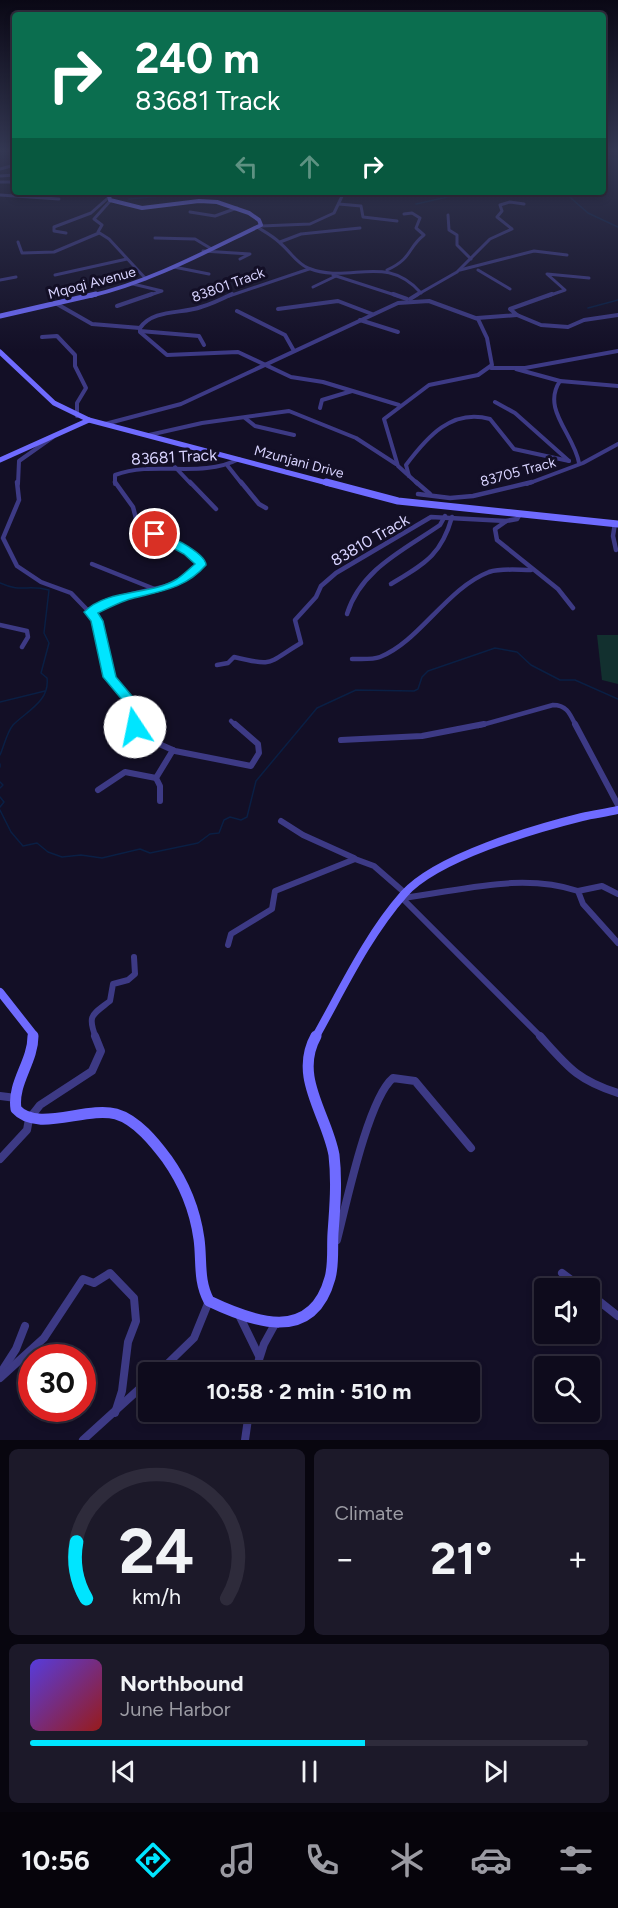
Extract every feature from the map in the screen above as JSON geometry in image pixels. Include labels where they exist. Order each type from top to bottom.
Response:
[{"type":"street","points":[[66,233],[54,231],[53,228],[80,217]]},
{"type":"street","points":[[18,242],[22,253],[47,253],[99,233],[102,225],[94,219],[95,217]]},
{"type":"street","points":[[255,217],[259,226],[280,242],[292,257],[309,269],[408,300],[433,302],[476,318],[517,315]]},
{"type":"street","points":[[259,226],[310,224],[325,217]]},
{"type":"street","points":[[366,217],[397,221]]},
{"type":"street","points":[[387,270],[407,258],[415,248],[415,242],[424,235],[416,228],[422,222],[419,217]]},
{"type":"street","points":[[448,217],[449,230],[457,234],[457,245],[471,259]]},
{"type":"street","points":[[105,424],[117,419],[171,408],[269,366],[294,351],[421,294],[460,270],[490,239],[512,229],[496,217]]},
{"type":"street","name":"Mqoqi Avenue","points":[[0,316],[133,284],[259,226]]},
{"type":"street","points":[[280,242],[301,234],[360,228]]},
{"type":"street","points":[[99,233],[109,239],[146,279]]},
{"type":"street","points":[[155,238],[192,239],[210,248]]},
{"type":"street","points":[[203,251],[250,254],[240,259]]},
{"type":"street","points":[[460,270],[477,269],[509,256],[537,251],[567,255]]},
{"type":"street","points":[[55,274],[128,259]]},
{"type":"street","points":[[174,267],[209,274]]},
{"type":"street","name":"83801 Track","points":[[140,330],[145,321],[168,313],[200,308],[245,289],[309,269]]},
{"type":"street","points":[[477,269],[488,273],[510,289]]},
{"type":"street","points":[[324,273],[387,270],[413,283],[421,294]]},
{"type":"street","points":[[590,278],[558,273],[547,274],[548,278],[565,291],[510,309],[517,315],[541,325],[563,327],[570,327],[589,319],[618,315]]},
{"type":"street","points":[[313,287],[336,276]]},
{"type":"street","points":[[0,280],[15,277]]},
{"type":"street","points":[[117,306],[162,291],[133,284]]},
{"type":"street","points":[[278,309],[338,301],[372,315]]},
{"type":"street","points":[[57,304],[92,324],[199,336],[204,345]]},
{"type":"street","points":[[237,311],[287,336],[294,351]]},
{"type":"street","points":[[476,318],[487,338],[491,368]]},
{"type":"street","points":[[360,320],[398,332]]},
{"type":"street","points":[[140,330],[167,355],[233,352],[288,376],[323,382],[399,405]]},
{"type":"street","points":[[42,337],[57,336],[75,355],[75,366],[86,388],[77,403],[77,416]]},
{"type":"street","points":[[514,369],[618,351]]},
{"type":"street","name":"Mzunjani Drive","points":[[0,352],[48,399],[77,416],[90,420],[398,501],[617,524]]},
{"type":"street","points":[[396,464],[383,421],[387,414],[433,383],[478,375],[491,368],[514,369],[560,381],[618,386]]},
{"type":"street","points":[[409,476],[406,465],[413,455],[439,429],[463,415],[490,419],[517,450],[577,464],[574,445],[552,400],[560,381]]},
{"type":"street","points":[[320,408],[322,400],[352,392]]},
{"type":"street","points":[[495,402],[516,414],[552,449],[569,461]]},
{"type":"street","points":[[149,435],[202,423],[292,412],[356,438],[396,464],[430,494]]},
{"type":"street","points":[[245,418],[255,426],[294,435]]},
{"type":"street","points":[[0,460],[90,420]]},
{"type":"street","points":[[54,436],[20,461],[17,478],[19,503],[3,540],[17,566],[41,582],[71,593],[91,612],[97,621],[110,677],[135,708],[137,733],[144,739],[173,750],[251,766],[259,753],[258,744],[231,722]]},
{"type":"street","name":"83705 Track","points":[[418,494],[455,498],[500,490],[577,464],[618,444]]},
{"type":"street","name":"83681 Track","points":[[91,612],[130,595],[157,590],[183,581],[201,562],[163,536],[139,530],[133,507],[118,489],[114,478],[118,474],[134,469],[227,465],[239,459]]},
{"type":"street","points":[[227,465],[259,504],[266,508]]},
{"type":"street","points":[[175,467],[216,509]]},
{"type":"street","points":[[347,614],[351,598],[367,580],[392,557],[440,525],[445,516],[506,521],[517,519],[520,514]]},
{"type":"street","name":"83810 Track","points":[[217,665],[228,663],[234,657],[262,664],[274,662],[280,655],[301,643],[295,620],[332,577],[353,560],[405,534],[431,517],[445,516]]},
{"type":"street","points":[[391,584],[429,561],[446,538],[452,518]]},
{"type":"street","points":[[506,521],[496,527],[495,537],[531,570],[558,589],[573,608]]},
{"type":"street","points":[[616,550],[613,536],[617,524]]},
{"type":"street","points":[[92,564],[157,590]]},
{"type":"street","points":[[352,658],[377,658],[392,651],[464,588],[487,573],[531,570]]},
{"type":"street","points":[[0,625],[27,631],[28,637],[22,647]]},
{"type":"street","points":[[0,992],[33,1034],[32,1052],[16,1098],[16,1109],[28,1119],[40,1120],[102,1111],[123,1116],[160,1151],[182,1182],[199,1235],[201,1272],[205,1295],[209,1301],[239,1314],[275,1324],[298,1320],[316,1305],[328,1284],[334,1215],[333,1152],[308,1084],[307,1058],[356,964],[387,916],[404,895],[436,872],[488,847],[570,820],[617,811],[568,710],[562,705],[553,705],[440,735],[396,741],[341,740]]},
{"type":"street","points":[[156,778],[173,750]]},
{"type":"street","points":[[98,790],[125,772],[156,778]]},
{"type":"street","points":[[156,778],[160,786],[160,801]]},
{"type":"street","points":[[281,821],[303,835],[374,866],[496,994],[519,1013],[576,1075],[592,1086],[618,1093]]},
{"type":"street","points":[[228,945],[230,935],[272,909],[275,891],[355,859]]},
{"type":"street","points":[[404,895],[493,885],[557,884],[578,891],[602,886],[618,894]]},
{"type":"street","points":[[578,891],[583,904],[601,927],[618,943]]},
{"type":"street","points":[[0,1159],[27,1130],[28,1119],[40,1105],[92,1071],[101,1051],[90,1023],[92,1015],[110,1001],[113,984],[128,980],[135,974],[134,957]]},
{"type":"street","points":[[332,1257],[359,1152],[387,1083],[400,1077],[415,1081],[471,1148]]},
{"type":"street","points":[[0,1096],[16,1098]]},
{"type":"street","points":[[0,1376],[16,1366],[47,1333],[73,1290],[83,1279],[94,1283],[110,1273],[135,1298],[136,1321],[128,1342],[122,1391],[115,1413]]},
{"type":"street","points":[[562,1273],[569,1278]]},
{"type":"street","points":[[170,1362],[195,1338],[209,1301]]},
{"type":"street","points":[[600,1302],[618,1316]]},
{"type":"street","points":[[239,1314],[259,1356]]},
{"type":"street","points":[[258,1362],[275,1324]]},
{"type":"street","points":[[0,1376],[16,1349],[25,1326]]},
{"type":"street","points":[[83,1440],[138,1391]]},
{"type":"street","points":[[245,1440],[248,1422]]},
{"type":"green space","points":[[597,635],[618,635],[618,684],[602,680]]},
{"type":"waterway","points":[[597,217],[618,227]]},
{"type":"waterway","points":[[588,308],[618,300]]},
{"type":"waterway","points":[[0,583],[19,588],[49,590],[44,633],[49,643],[41,673],[47,678],[45,693],[36,705],[13,725],[0,755]]},
{"type":"waterway","points":[[0,810],[11,832],[23,846],[37,843],[48,852],[62,857],[81,855],[102,858],[140,849],[150,853],[198,843],[210,834],[219,833],[224,820],[230,817],[241,820],[247,817],[256,781],[317,708],[356,690],[414,691],[418,689],[422,677],[428,671],[495,648],[517,652],[531,665],[560,680],[575,680],[618,699]]},
{"type":"waterway","points":[[0,702],[45,691]]},
{"type":"waterway","points":[[0,782],[3,785],[0,788]]},
{"type":"waterway","points":[[0,797],[4,802],[0,807]]},
{"type":"route","points":[[135,727],[137,713],[125,693],[113,683],[110,677],[97,621],[91,612],[130,595],[154,591],[180,582],[189,577],[200,565],[200,560],[188,551],[163,536],[155,534]]}]
